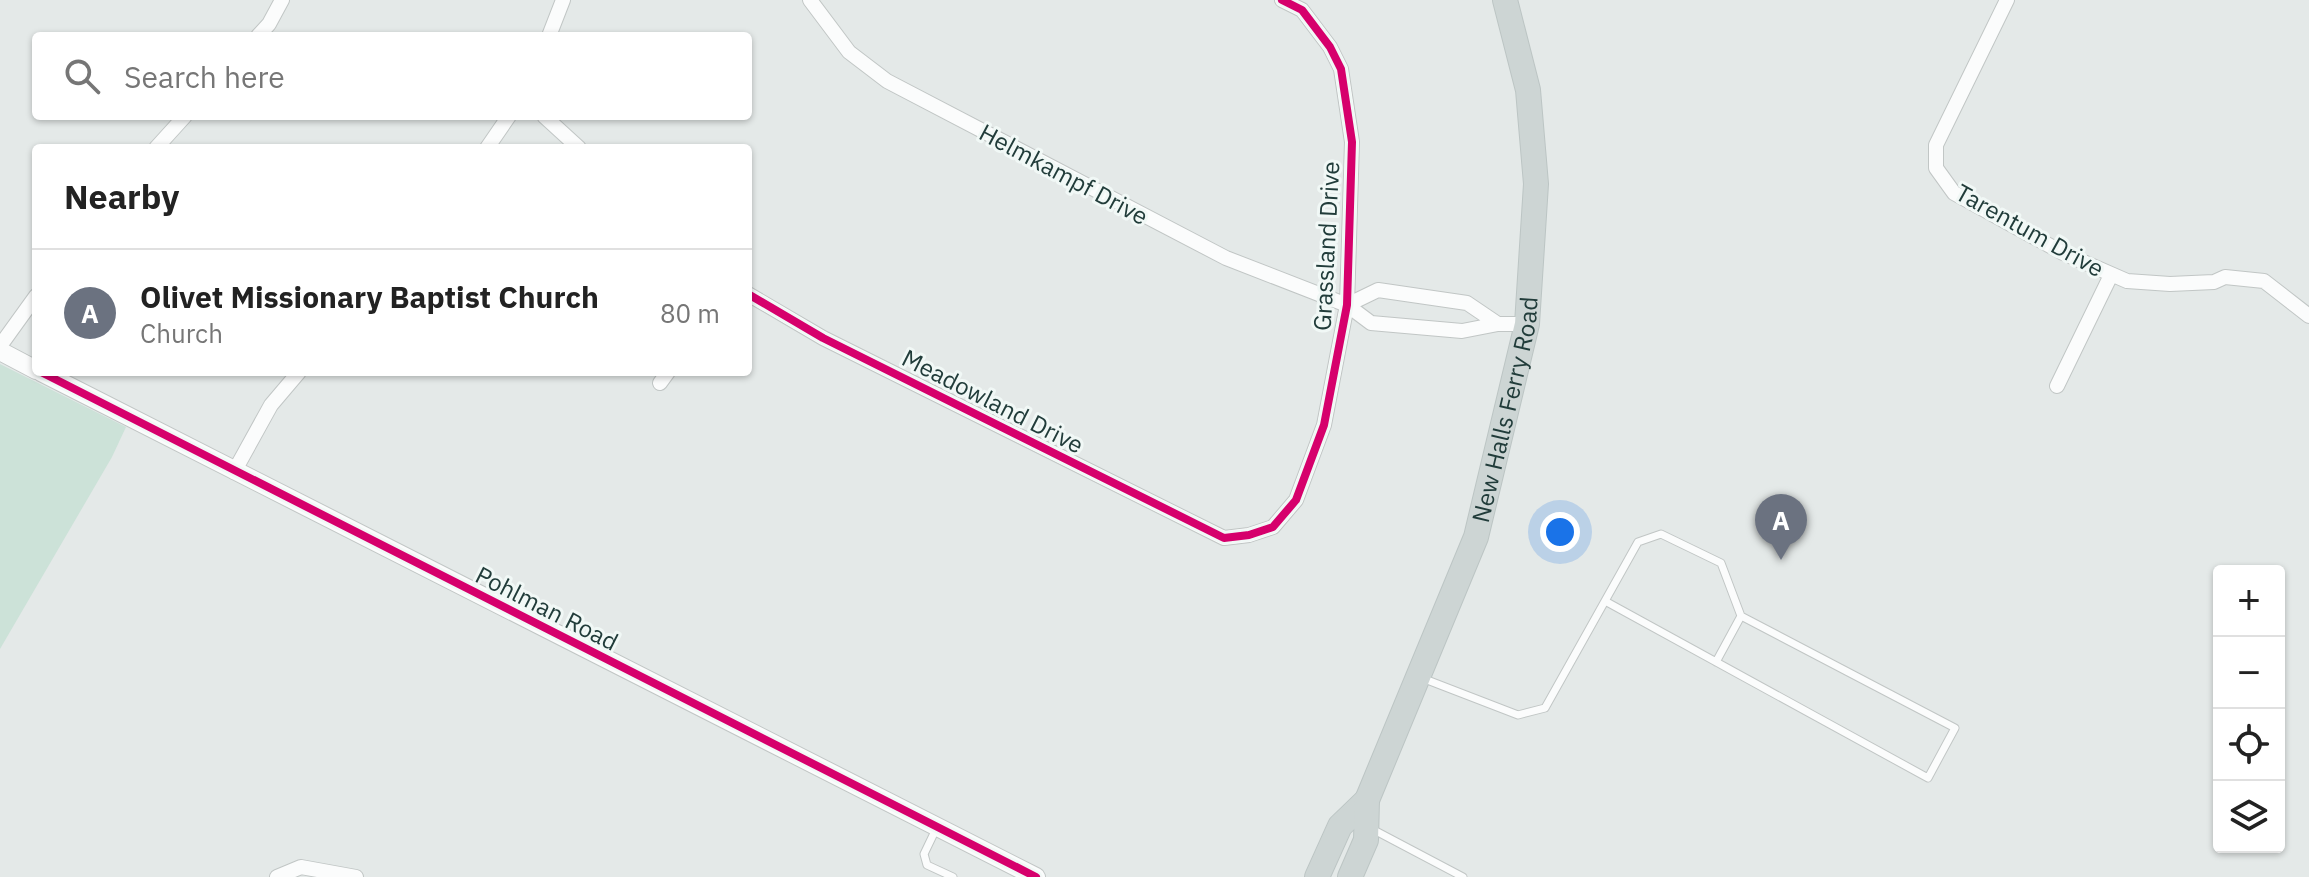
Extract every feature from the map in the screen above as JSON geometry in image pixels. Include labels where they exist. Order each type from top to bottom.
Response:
[{"type":"main road","name":"New Halls Ferry Road","points":[[1350,877],[1366,840],[1367,800],[1476,537],[1527,324],[1536,184],[1528,90],[1505,0]]},
{"type":"main road","name":"New Halls Ferry Road","points":[[1317,877],[1340,826],[1367,800]]},
{"type":"street","points":[[262,32],[282,0]]},
{"type":"street","points":[[551,32],[563,0]]},
{"type":"street","name":"Helmkampf Drive","points":[[810,0],[849,52],[887,81],[1226,258],[1347,305],[1371,323],[1462,331],[1498,324],[1527,324]]},
{"type":"street","name":"Grassland Drive","points":[[1224,538],[1249,535],[1273,527],[1296,500],[1324,425],[1347,305],[1352,142],[1341,69],[1330,47],[1302,10],[1282,0]]},
{"type":"street","name":"Tarentum Drive","points":[[2007,0],[1936,145],[1936,168],[1954,193],[2063,253],[2127,281],[2170,284],[2214,282],[2225,277],[2264,281],[2309,316]]},
{"type":"street","points":[[160,144],[181,120]]},
{"type":"street","points":[[490,144],[506,120]]},
{"type":"street","points":[[548,120],[575,144]]},
{"type":"street","points":[[2057,386],[2111,275]]},
{"type":"street","points":[[1347,305],[1378,290],[1467,303],[1498,324]]},
{"type":"street","name":"Meadowland Drive","points":[[752,296],[823,338],[1224,538]]},
{"type":"street","points":[[0,348],[32,302]]},
{"type":"street","name":"Pohlman Road","points":[[0,348],[32,367]]},
{"type":"street","name":"Pohlman Road","points":[[48,376],[1036,877]]},
{"type":"street","points":[[234,472],[271,405],[296,376]]},
{"type":"street","points":[[277,877],[301,867],[356,877]]},
{"type":"lane","points":[[1416,676],[1518,715],[1545,708],[1638,542],[1661,534],[1721,563],[1741,616],[1955,728],[1928,778],[1605,601]]},
{"type":"lane","points":[[1716,662],[1741,616]]},
{"type":"lane","points":[[1367,826],[1463,877]]},
{"type":"lane","points":[[937,827],[924,854],[927,865],[953,877]]},
{"type":"green space","points":[[0,364],[126,427],[112,457],[0,649]]},
{"type":"cycle path","points":[[752,296],[823,338],[1224,538],[1249,535],[1273,527],[1296,500],[1324,425],[1347,305],[1352,142],[1341,69],[1330,47],[1302,10],[1282,0]]},
{"type":"cycle path","points":[[49,376],[1036,877]]},
{"type":"place","name":"Olivet Missionary Baptist Church","points":[[1781,560]]}]
